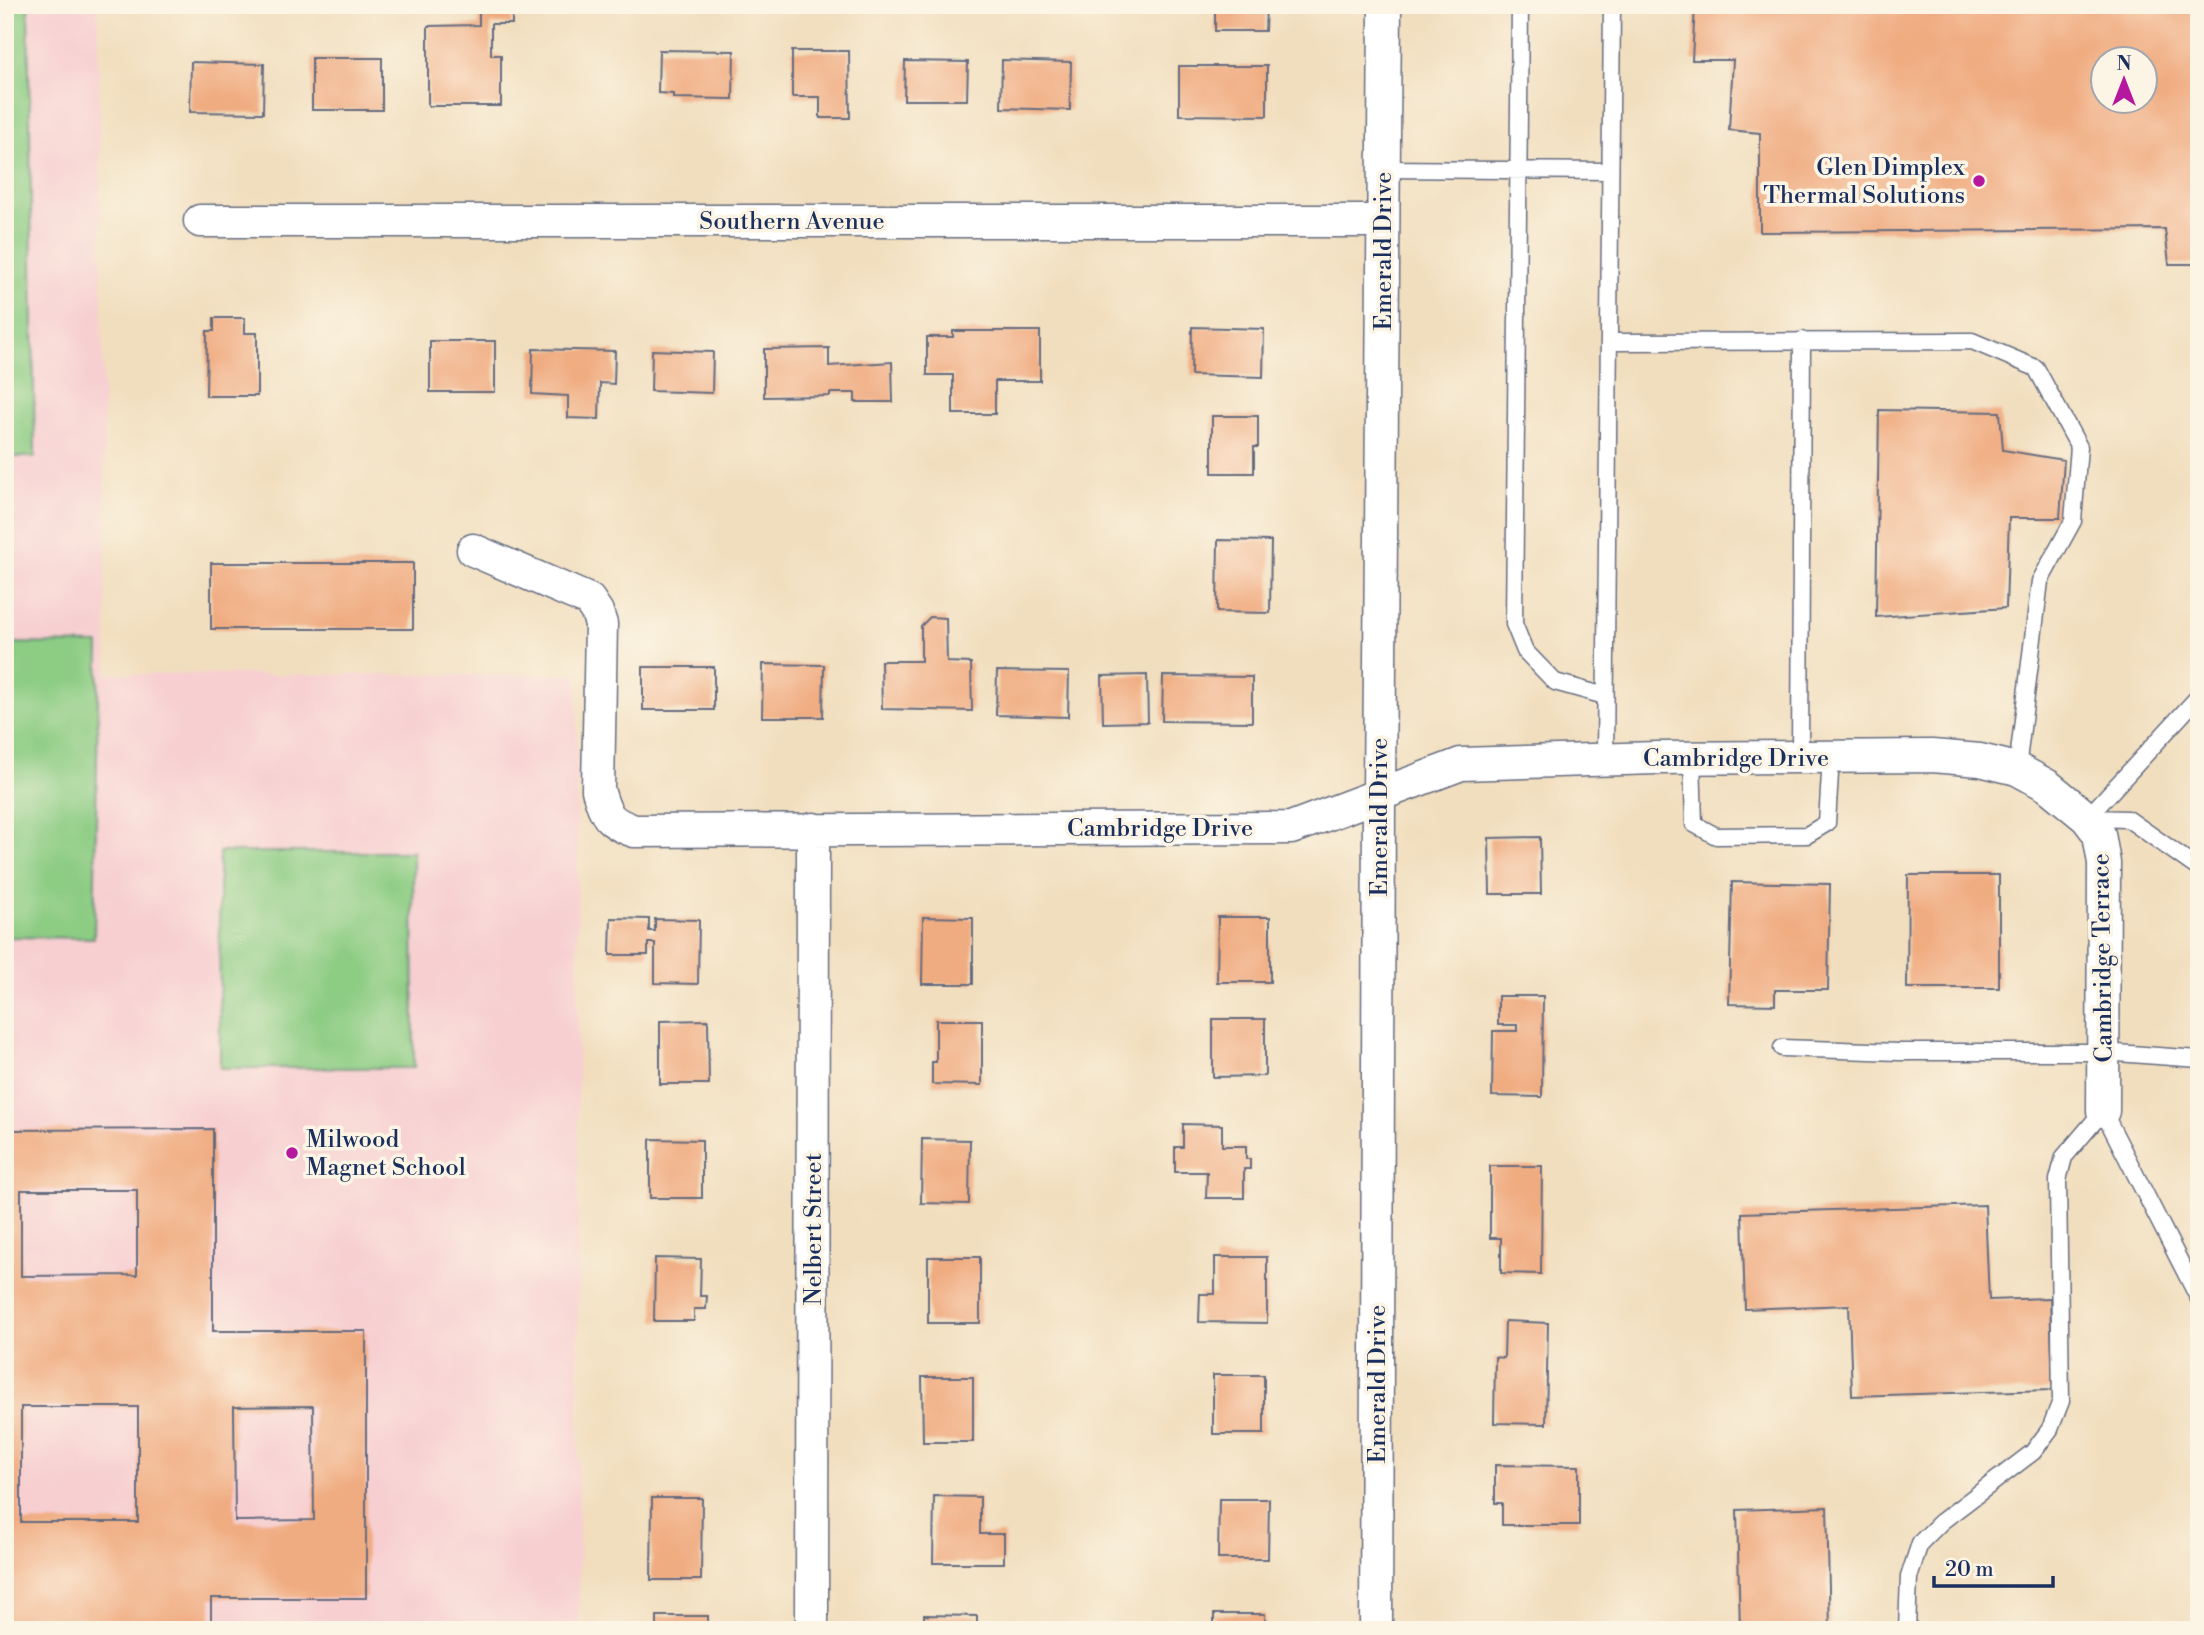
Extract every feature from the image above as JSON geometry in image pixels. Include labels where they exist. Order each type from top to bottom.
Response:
[{"type":"street","name":"Emerald Drive","points":[[1377,1630],[1379,796],[1385,5]]},
{"type":"street","name":"Southern Avenue","points":[[200,221],[1383,221]]},
{"type":"street","name":"Cambridge Drive","points":[[473,550],[589,600],[597,611],[601,624],[598,790],[606,815],[615,824],[634,831],[1291,828],[1461,764],[1932,756],[1980,760],[2017,769],[2048,786]]},
{"type":"street","name":"Cambridge Terrace","points":[[2048,786],[2087,818],[2099,834],[2104,863],[2103,1111]]},
{"type":"street","name":"Nelbert Street","points":[[812,1630],[813,829]]},
{"type":"lane","points":[[1520,5],[1514,624],[1525,651],[1555,682],[1605,696]]},
{"type":"lane","points":[[1605,760],[1612,5]]},
{"type":"lane","points":[[1384,169],[1610,171]]},
{"type":"lane","points":[[1692,758],[1694,824],[1716,836],[1807,835],[1827,823],[1815,757],[1802,340]]},
{"type":"lane","points":[[1609,342],[1972,341],[2036,368],[2079,447],[2073,521],[2040,581],[2017,769]]},
{"type":"lane","points":[[2087,818],[2199,696]]},
{"type":"lane","points":[[2087,818],[2128,819],[2199,869]]},
{"type":"lane","points":[[1782,1048],[1899,1052],[2103,1052],[2199,1059]]},
{"type":"lane","points":[[1907,1630],[1909,1577],[1920,1543],[1941,1522],[2033,1452],[2050,1429],[2061,1401],[2058,1180],[2064,1157],[2103,1111],[2199,1299]]},
{"type":"shaded area","name":"Milwood Magnet School","points":[[5,5],[98,5],[107,674],[577,675],[579,1630],[5,1630]]},
{"type":"green space","points":[[5,5],[28,5],[35,457],[5,457]]},
{"type":"green space","points":[[5,643],[99,644],[94,938],[5,937]]},
{"type":"green space","points":[[219,852],[413,852],[414,1068],[220,1068]]},
{"type":"building","points":[[479,5],[512,5],[512,24],[491,24],[491,55],[501,55],[501,106],[428,106],[428,26],[479,25]]},
{"type":"building","points":[[1215,5],[1266,5],[1265,31],[1215,31]]},
{"type":"building","name":"Glen Dimplex Thermal Solutions","points":[[1695,5],[2199,5],[2199,264],[2169,264],[2165,229],[1760,232],[1760,133],[1729,130],[1733,60],[1692,60]]},
{"type":"building","points":[[659,50],[734,51],[733,99],[673,98],[673,94],[658,93]]},
{"type":"building","points":[[792,51],[849,51],[850,118],[820,118],[820,97],[792,97]]},
{"type":"building","points":[[312,58],[382,58],[382,110],[312,110]]},
{"type":"building","points":[[1002,60],[1071,62],[1070,110],[1001,108]]},
{"type":"building","points":[[905,61],[968,62],[967,100],[904,100]]},
{"type":"building","points":[[191,62],[264,64],[263,113],[190,112]]},
{"type":"building","points":[[1179,66],[1267,66],[1267,116],[1179,115]]},
{"type":"building","points":[[214,318],[245,318],[245,333],[257,333],[257,396],[206,396],[207,331],[214,331]]},
{"type":"building","points":[[1192,327],[1264,329],[1263,377],[1191,375]]},
{"type":"building","points":[[953,331],[1040,331],[1040,381],[995,381],[995,414],[953,414],[953,375],[927,375],[927,337],[953,337]]},
{"type":"building","points":[[430,341],[495,341],[495,392],[430,392]]},
{"type":"building","points":[[829,348],[829,366],[892,362],[893,402],[855,402],[855,393],[764,397],[764,349]]},
{"type":"building","points":[[533,349],[615,351],[614,384],[600,383],[599,419],[568,418],[568,396],[532,394]]},
{"type":"building","points":[[652,350],[713,352],[712,393],[651,391]]},
{"type":"building","points":[[1879,410],[2000,412],[2003,450],[2064,460],[2060,518],[2009,518],[2006,608],[1876,617]]},
{"type":"building","points":[[1212,416],[1258,416],[1258,447],[1254,447],[1254,473],[1212,473]]},
{"type":"building","points":[[1218,540],[1271,541],[1270,613],[1217,612]]},
{"type":"building","points":[[211,563],[413,563],[413,629],[211,629]]},
{"type":"building","points":[[930,617],[946,618],[947,662],[971,663],[972,711],[882,709],[881,661],[921,661],[921,626]]},
{"type":"building","points":[[763,664],[824,665],[823,717],[762,717]]},
{"type":"building","points":[[643,667],[714,667],[714,710],[643,710]]},
{"type":"building","points":[[997,671],[1069,672],[1068,717],[996,715]]},
{"type":"building","points":[[1147,675],[1148,722],[1103,723],[1102,676]]},
{"type":"building","points":[[1163,676],[1252,677],[1252,722],[1162,721]]},
{"type":"building","points":[[1540,837],[1541,894],[1490,894],[1489,838]]},
{"type":"building","points":[[1908,875],[1999,875],[1999,988],[1907,988]]},
{"type":"building","points":[[1732,882],[1830,884],[1828,990],[1775,990],[1775,1005],[1729,1004]]},
{"type":"building","points":[[923,917],[973,918],[973,984],[922,984]]},
{"type":"building","points":[[1218,917],[1270,917],[1270,982],[1217,982]]},
{"type":"building","points":[[611,918],[649,919],[649,931],[655,931],[655,919],[699,920],[698,984],[655,983],[655,943],[648,943],[648,955],[610,955]]},
{"type":"building","points":[[1498,996],[1543,996],[1542,1097],[1492,1096],[1493,1031],[1517,1031],[1517,1025],[1498,1025]]},
{"type":"building","points":[[1213,1019],[1265,1019],[1265,1076],[1213,1077]]},
{"type":"building","points":[[708,1020],[709,1084],[660,1084],[660,1021]]},
{"type":"building","points":[[936,1020],[982,1020],[982,1085],[932,1084],[932,1062],[936,1062]]},
{"type":"building","points":[[1183,1124],[1222,1125],[1222,1146],[1246,1146],[1246,1159],[1250,1159],[1250,1169],[1244,1169],[1244,1198],[1206,1198],[1207,1172],[1175,1172],[1175,1147],[1183,1147]]},
{"type":"building","points":[[213,1129],[213,1331],[366,1331],[366,1598],[211,1598],[211,1630],[5,1630],[5,1130]],"holes":[[[21,1190],[137,1190],[137,1275],[21,1276]],[[313,1406],[314,1520],[235,1521],[234,1407]],[[21,1407],[138,1407],[138,1522],[21,1522]]]},
{"type":"building","points":[[650,1139],[702,1140],[702,1198],[650,1198]]},
{"type":"building","points":[[922,1139],[970,1140],[969,1204],[921,1203]]},
{"type":"building","points":[[1490,1166],[1542,1166],[1541,1274],[1501,1273],[1501,1238],[1490,1238]]},
{"type":"building","points":[[1985,1205],[1989,1300],[2050,1298],[2053,1390],[1852,1396],[1849,1305],[1745,1309],[1742,1213]]},
{"type":"building","points":[[928,1257],[980,1257],[980,1323],[928,1323]]},
{"type":"building","points":[[1215,1257],[1267,1257],[1267,1323],[1199,1322],[1200,1294],[1215,1294]]},
{"type":"building","points":[[655,1258],[701,1259],[700,1296],[707,1296],[706,1309],[694,1309],[694,1321],[654,1321]]},
{"type":"building","points":[[1505,1321],[1548,1323],[1546,1424],[1494,1423],[1495,1357],[1504,1358]]},
{"type":"building","points":[[1213,1375],[1264,1375],[1264,1434],[1213,1434]]},
{"type":"building","points":[[922,1377],[973,1377],[973,1442],[923,1442]]},
{"type":"building","points":[[1495,1465],[1579,1466],[1579,1525],[1502,1525],[1502,1503],[1495,1503]]},
{"type":"building","points":[[934,1496],[980,1497],[980,1534],[1004,1534],[1004,1563],[933,1563]]},
{"type":"building","points":[[652,1498],[702,1498],[701,1580],[651,1580]]},
{"type":"building","points":[[1219,1499],[1269,1499],[1268,1559],[1218,1559]]},
{"type":"building","points":[[1827,1507],[1830,1630],[1740,1630],[1737,1510]]},
{"type":"building","points":[[1214,1614],[1265,1614],[1265,1630],[1214,1630]]},
{"type":"building","points":[[924,1615],[977,1616],[977,1630],[924,1630]]},
{"type":"building","points":[[657,1616],[708,1616],[708,1630],[657,1630]]},
{"type":"place","name":"Glen Dimplex Thermal Solutions","points":[[1979,181]]},
{"type":"place","name":"Milwood Magnet School","points":[[292,1153]]}]
